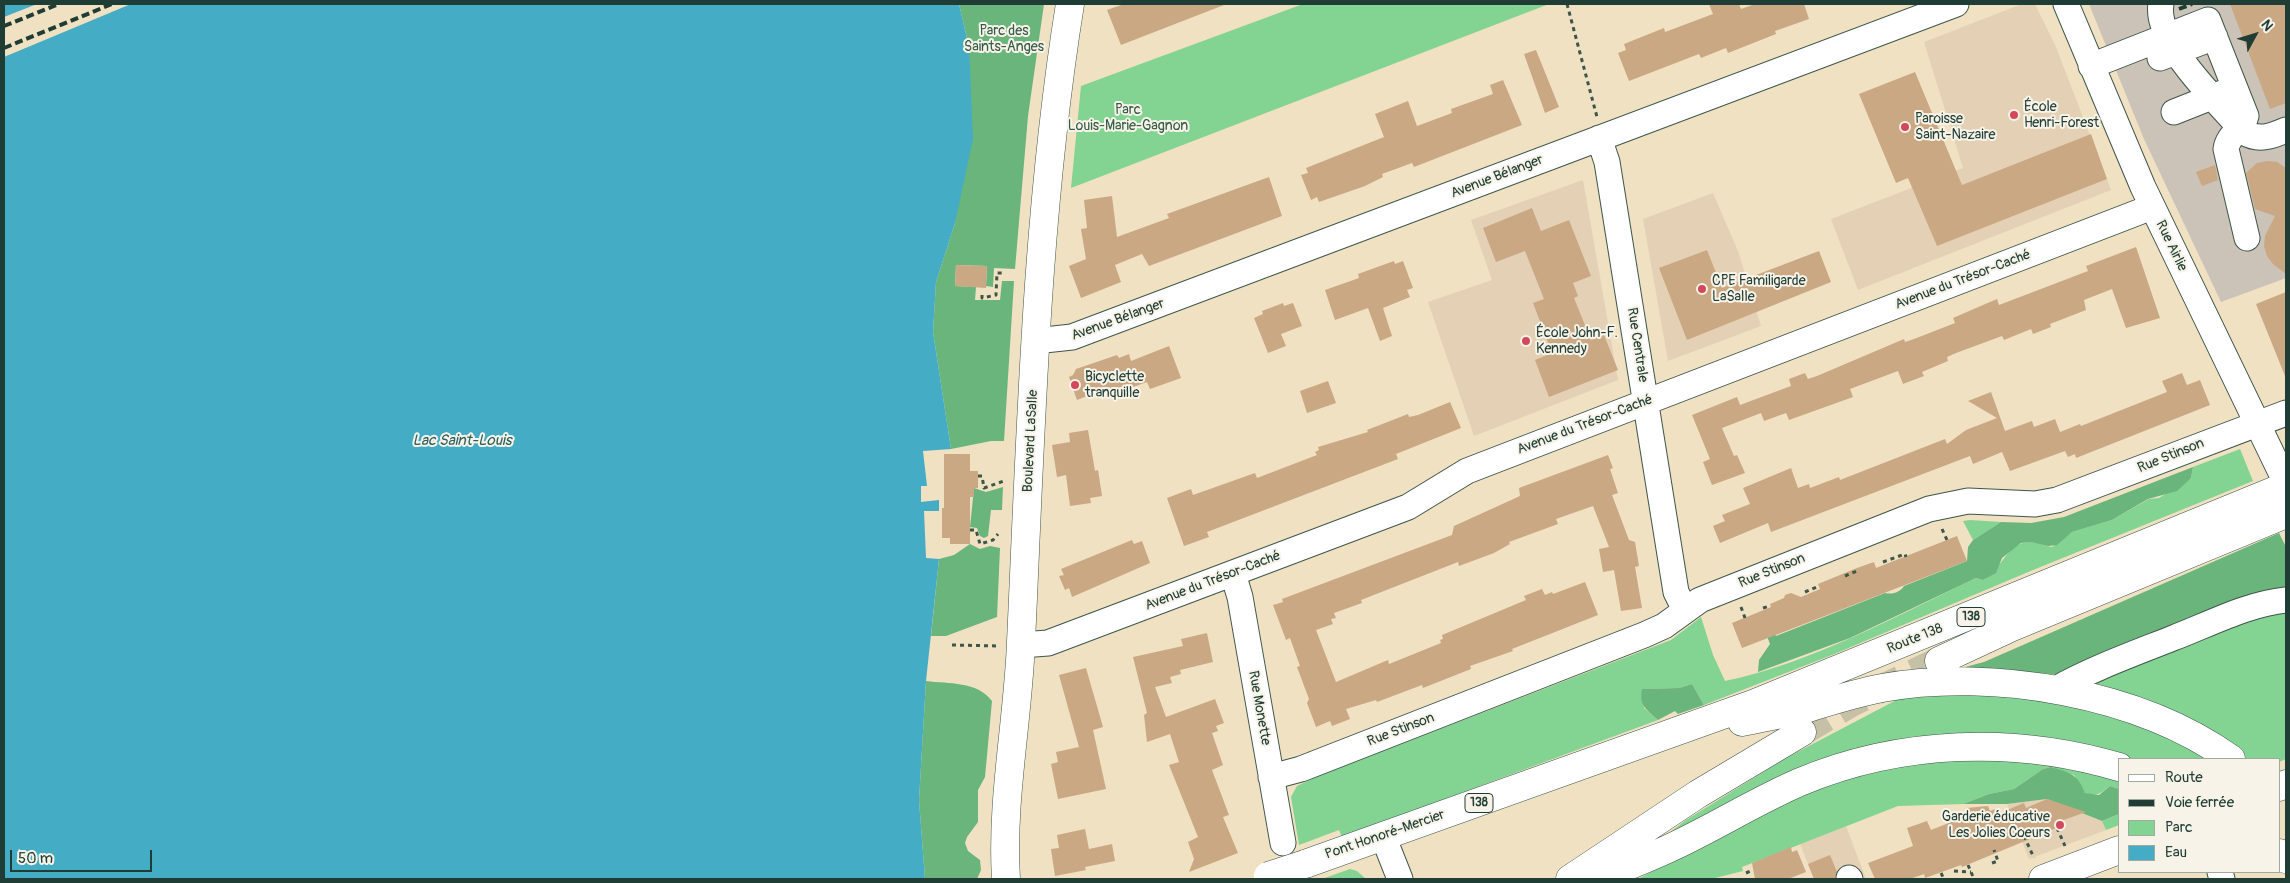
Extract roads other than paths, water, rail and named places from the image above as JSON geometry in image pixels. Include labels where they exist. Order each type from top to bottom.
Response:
[{"type":"main road","name":"Boulevard LaSalle","points":[[1006,879],[1007,801],[1017,714],[1011,646],[1052,120],[1070,4]]},
{"type":"main road","name":"Route 138","points":[[1652,741],[1923,636],[2284,479]]},
{"type":"main road","name":"Route 138","points":[[1939,661],[2012,627],[2286,514]]},
{"type":"main road","points":[[1652,741],[1804,709],[1864,692],[1908,684],[1990,683],[2054,690],[2119,706],[2154,718],[2202,741],[2230,758]]},
{"type":"main road","points":[[1570,879],[1698,794],[1802,732]]},
{"type":"main road","name":"Pont Honoré-Mercier","points":[[1264,878],[1652,741]]},
{"type":"main road","points":[[1595,879],[1672,847],[1802,781],[1847,766],[1900,753],[1946,748],[2025,749],[2076,756],[2118,767]]},
{"type":"main road","points":[[2039,869],[2118,850]]},
{"type":"street","name":"Avenue Bélanger","points":[[1035,341],[1072,337],[1599,130],[1956,4]]},
{"type":"street","name":"Rue Airlie","points":[[2066,4],[2094,74],[2152,207],[2284,479]]},
{"type":"street","points":[[2161,4],[2161,16],[2172,44],[2224,92]]},
{"type":"street","points":[[2094,74],[2212,28],[2224,92],[2239,126],[2250,136],[2259,138],[2273,136],[2286,130]]},
{"type":"street","points":[[2174,112],[2224,92]]},
{"type":"street","points":[[2239,126],[2228,139],[2226,149],[2247,238]]},
{"type":"street","name":"Rue Centrale","points":[[1599,130],[1607,162],[1676,592],[1685,610]]},
{"type":"street","name":"Avenue du Trésor-Caché","points":[[1011,646],[1048,643],[1417,504],[1450,480],[1467,471],[2152,207]]},
{"type":"street","name":"Rue Stinson","points":[[1271,776],[1301,769],[1644,635],[1664,626],[1685,610],[1716,592],[1929,509],[1968,502],[2035,504],[2057,500],[2286,413]]},
{"type":"street","name":"Rue Monette","points":[[1233,574],[1240,597],[1283,843]]},
{"type":"street","points":[[2054,690],[2077,677],[2221,619],[2266,604],[2286,600]]},
{"type":"street","points":[[1383,836],[1400,879]]},
{"type":"water","name":"Lac Saint-Louis","points":[[4,4],[959,4],[969,47],[973,139],[955,223],[936,282],[933,332],[951,449],[923,451],[927,486],[921,486],[921,502],[939,500],[939,511],[924,511],[926,558],[939,559],[926,681],[919,800],[925,879],[4,879]]},
{"type":"tunnel","points":[[1802,732],[1853,702],[1939,661]]},
{"type":"railway","points":[[4,26],[59,4]]},
{"type":"railway","points":[[4,48],[112,4]]},
{"type":"railway","points":[[2179,9],[2192,4]]},
{"type":"place","name":"École Henri-Forest","points":[[2014,115]]},
{"type":"place","name":"Paroisse Saint-Nazaire","points":[[1905,127]]},
{"type":"place","name":"CPE Familigarde LaSalle","points":[[1702,289]]},
{"type":"place","name":"École John-F. Kennedy","points":[[1526,341]]},
{"type":"place","name":"Bicyclette tranquille","points":[[1075,385]]},
{"type":"place","name":"Garderie éducative Les Jolies Coeurs","points":[[2060,825]]},
{"type":"park label","name":"Parc des Saints-Anges","points":[[1004,40]]},
{"type":"park label","name":"Parc Louis-Marie-Gagnon","points":[[1128,118]]}]
